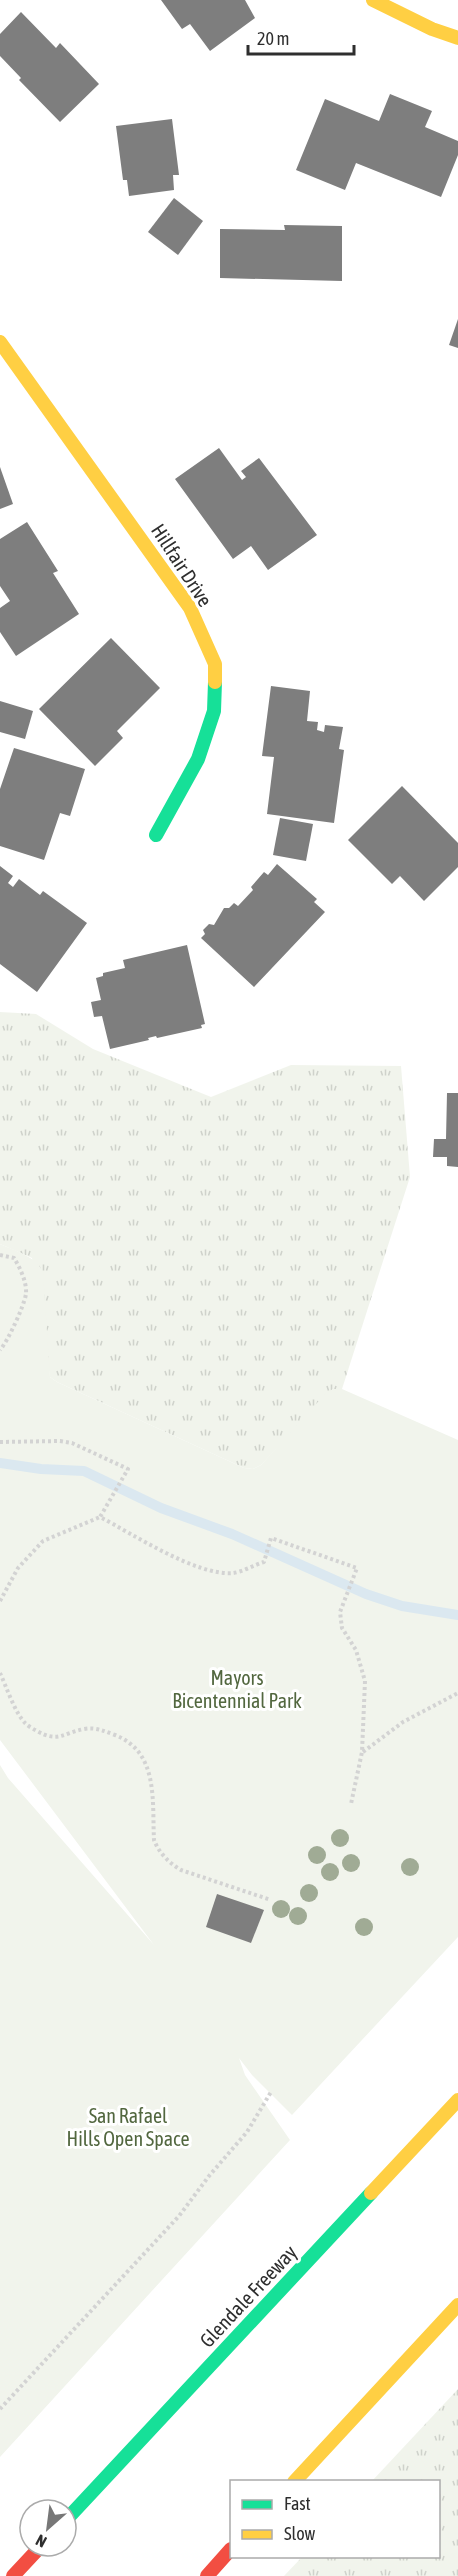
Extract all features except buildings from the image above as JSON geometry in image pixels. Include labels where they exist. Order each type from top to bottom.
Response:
[{"type":"main road","points":[[373,0],[432,29],[458,38]]},
{"type":"main road","name":"Hillfair Drive","points":[[0,342],[190,608],[215,664],[214,711],[198,759],[156,835]]},
{"type":"main road","name":"Glendale Freeway","points":[[78,2507],[458,2100]]},
{"type":"main road","points":[[295,2480],[458,2305]]},
{"type":"main road","points":[[207,2576],[230,2550]]},
{"type":"main road","points":[[13,2576],[30,2558]]},
{"type":"path","points":[[0,1255],[14,1258],[22,1272],[26,1294],[14,1325],[0,1350]]},
{"type":"path","points":[[0,1442],[49,1440],[72,1443],[128,1468],[100,1517],[43,1541],[18,1568],[0,1601]]},
{"type":"path","points":[[100,1517],[176,1557],[210,1570],[233,1573],[264,1562],[271,1538],[357,1568],[339,1620],[356,1650],[365,1681],[362,1752],[351,1804]]},
{"type":"path","points":[[0,1673],[25,1723],[48,1737],[61,1737],[95,1727],[126,1739],[136,1748],[145,1758],[150,1773],[154,1840],[157,1850],[173,1865],[181,1870],[271,1900]]},
{"type":"path","points":[[362,1752],[403,1722],[458,1693]]},
{"type":"path","points":[[0,2409],[179,2216],[208,2176],[247,2132],[271,2092]]},
{"type":"green space","points":[[0,1012],[36,1014],[93,1049],[211,1097],[291,1065],[401,1066],[410,1177],[342,1389],[333,1389],[261,1465],[253,1469],[244,1468],[50,1377],[32,1258],[0,1244]]},
{"type":"green space","name":"Mayors Bicentennial Park","points":[[0,1244],[30,1258],[40,1266],[43,1272],[50,1377],[244,1468],[253,1469],[261,1465],[326,1393],[333,1389],[342,1389],[458,1440],[458,1937],[292,2115],[252,2075],[239,2058],[245,2075],[290,2140],[0,2457],[0,1765],[8,1778],[154,1945],[0,1740]]},
{"type":"green space","points":[[458,2389],[458,2576],[284,2576],[301,2558],[440,2558],[440,2480],[373,2480]]},
{"type":"waterway","points":[[0,1463],[41,1469],[84,1471],[161,1508],[232,1534],[366,1594],[402,1606],[458,1615]]},
{"type":"traffic: fast","points":[[156,835],[198,759],[214,711],[215,682]]},
{"type":"traffic: fast","points":[[78,2507],[371,2193]]},
{"type":"traffic: slow","points":[[373,0],[432,29],[458,38]]},
{"type":"traffic: slow","points":[[0,342],[190,608],[215,664],[215,682]]},
{"type":"traffic: slow","points":[[371,2193],[458,2100]]},
{"type":"traffic: slow","points":[[296,2480],[458,2305]]},
{"type":"traffic: jam","points":[[207,2576],[230,2550]]},
{"type":"traffic: jam","points":[[13,2576],[30,2558]]},
{"type":"park label","name":"San Rafael Hills Open Space","points":[[128,2126]]}]
